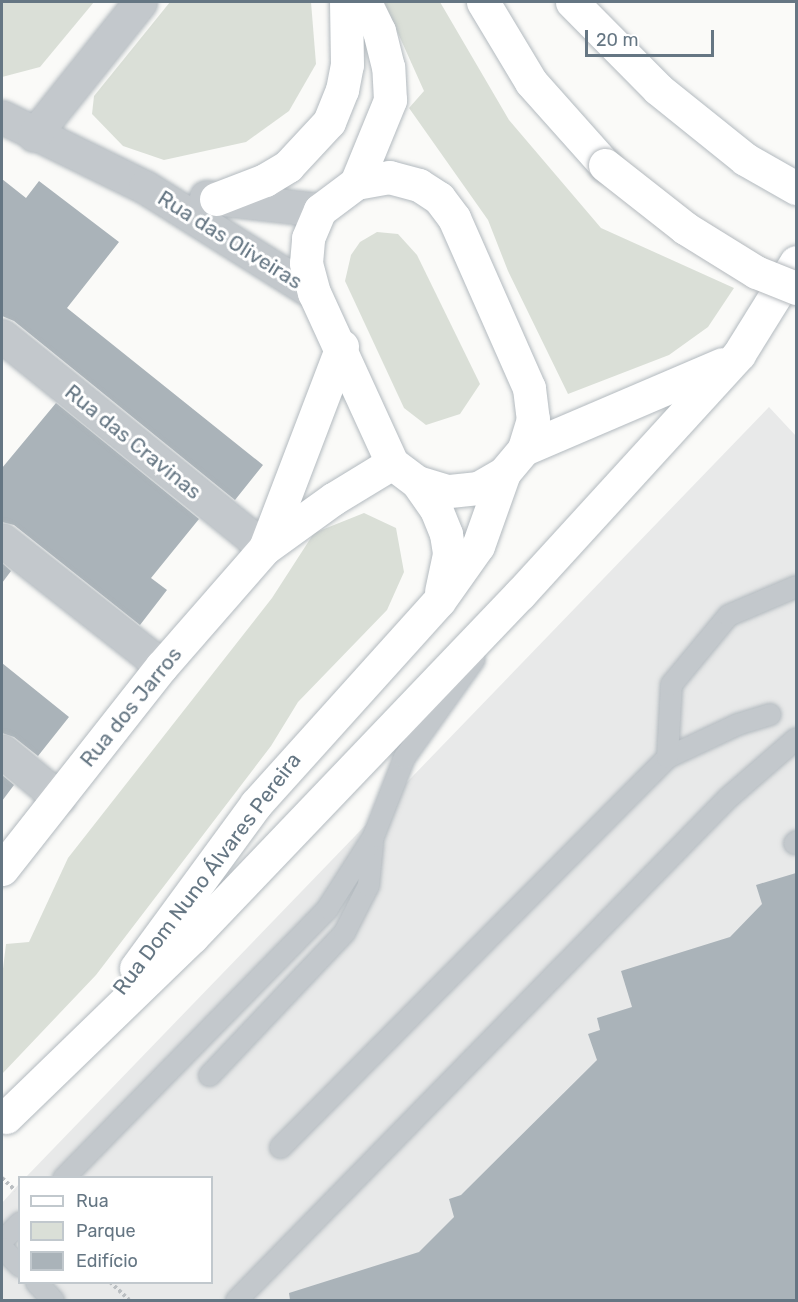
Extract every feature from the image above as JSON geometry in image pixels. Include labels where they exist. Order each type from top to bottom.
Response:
[{"type":"main road","points":[[216,199],[265,180],[288,166],[329,122],[347,65],[346,2]]},
{"type":"main road","points":[[365,2],[380,31],[388,67],[390,100],[356,183],[321,210],[308,238],[306,263],[314,293],[405,473],[436,509],[446,534],[449,554],[439,601]]},
{"type":"main road","points":[[483,2],[531,82],[605,165],[685,228],[756,272],[796,288]]},
{"type":"main road","points":[[572,2],[658,89],[745,159],[796,188]]},
{"type":"main road","name":"Rua Dom Nuno Álvares Pereira","points":[[4,1119],[146,957],[220,852],[291,762],[439,601],[478,546],[533,419],[530,388],[454,218],[438,198],[419,185],[389,177],[356,183]]},
{"type":"main road","points":[[4,1119],[192,937],[520,594],[739,354],[796,262]]},
{"type":"main road","name":"Rua dos Jarros","points":[[265,548],[342,346]]},
{"type":"main road","points":[[405,473],[447,491],[478,488],[514,461],[697,377],[739,354]]},
{"type":"main road","name":"Rua dos Jarros","points":[[2,869],[162,666],[265,548],[333,499],[405,473]]},
{"type":"street","points":[[34,135],[140,2]]},
{"type":"street","name":"Rua das Oliveiras","points":[[2,117],[34,135],[145,187],[314,293]]},
{"type":"street","name":"Rua das Oliveiras","points":[[145,187],[216,199],[321,210]]},
{"type":"street","name":"Rua das Cravinas","points":[[2,336],[265,548]]},
{"type":"street","points":[[2,540],[162,666]]},
{"type":"street","points":[[2,752],[58,798]]},
{"type":"lane","points":[[668,757],[670,684],[728,615],[796,586]]},
{"type":"lane","points":[[65,1176],[327,908],[373,836],[404,757],[520,594]]},
{"type":"lane","points":[[280,1147],[668,757],[737,724],[770,714]]},
{"type":"lane","points":[[236,1300],[728,798],[796,738]]},
{"type":"lane","points":[[209,1075],[344,932],[368,885],[373,836]]},
{"type":"lane","points":[[2,1240],[18,1224]]},
{"type":"lane","points":[[2,1248],[18,1264]]},
{"type":"lane","points":[[38,1284],[53,1300]]},
{"type":"path","points":[[2,1178],[18,1193]]},
{"type":"path","points":[[112,1284],[129,1300]]},
{"type":"shaded area","points":[[769,407],[796,436],[796,1300],[2,1300],[2,1203],[18,1185],[18,1284],[213,1284],[213,1176],[27,1176]]},
{"type":"green space","points":[[2,2],[94,2],[40,67],[2,77]]},
{"type":"green space","points":[[170,2],[311,2],[316,64],[289,111],[246,142],[164,160],[123,146],[92,114],[94,96]]},
{"type":"green space","points":[[384,2],[440,2],[509,120],[601,228],[734,288],[708,327],[669,355],[568,394],[508,271],[488,220],[409,108],[424,91]]},
{"type":"green space","points":[[377,232],[398,234],[417,255],[480,384],[460,414],[426,425],[404,408],[345,281],[351,255],[360,242]]},
{"type":"green space","points":[[364,513],[396,528],[404,572],[387,610],[298,702],[271,746],[96,975],[2,1074],[2,977],[6,944],[29,942],[68,858],[272,598],[314,533]]},
{"type":"building","points":[[2,179],[26,198],[39,181],[119,242],[67,308],[263,465],[235,500],[14,321],[2,316]]},
{"type":"building","points":[[56,403],[199,519],[151,578],[167,590],[140,625],[14,525],[2,522],[2,468]]},
{"type":"building","points":[[2,563],[11,571],[2,583]]},
{"type":"building","points":[[2,663],[69,717],[38,756],[14,737],[2,733]]},
{"type":"building","points":[[2,775],[14,785],[2,801]]},
{"type":"building","points":[[796,873],[796,1300],[290,1300],[289,1293],[419,1252],[454,1217],[449,1199],[461,1195],[597,1060],[588,1034],[600,1030],[597,1018],[632,1007],[621,971],[730,937],[762,904],[756,885]]}]
